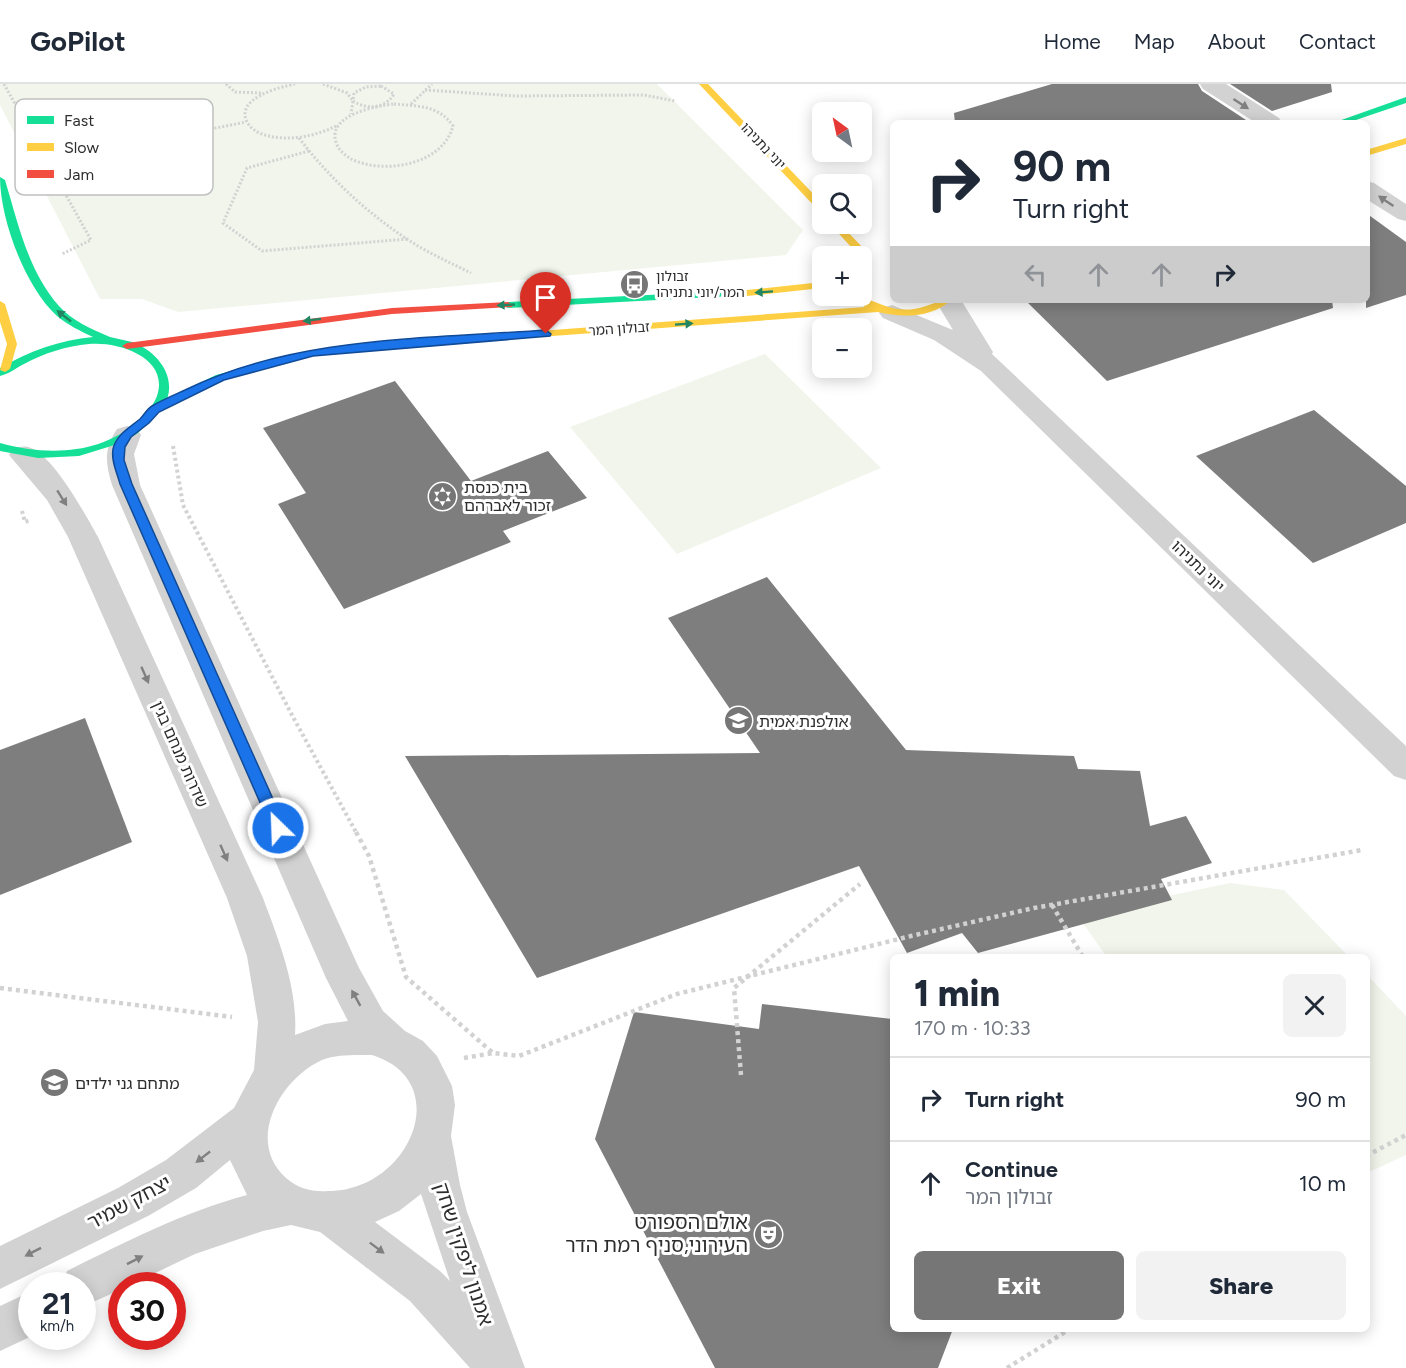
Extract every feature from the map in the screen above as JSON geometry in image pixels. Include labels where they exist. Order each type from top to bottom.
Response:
[{"type":"street","name":"יוני נתניהו","points":[[704,84],[812,198]]},
{"type":"street","points":[[1211,84],[1266,120]]},
{"type":"street","points":[[1347,120],[1406,100]]},
{"type":"street","points":[[1370,152],[1406,141]]},
{"type":"street","points":[[0,180],[40,287],[57,310],[73,323],[149,356],[162,371],[164,389],[155,409],[145,420],[127,435],[98,448],[64,456],[7,451]]},
{"type":"street","points":[[1370,191],[1406,214]]},
{"type":"street","points":[[843,234],[853,246]]},
{"type":"street","points":[[872,256],[882,253]]},
{"type":"street","name":"זבולון המר","points":[[3,371],[25,357],[47,348],[94,341],[122,344],[392,310],[767,292],[812,286]]},
{"type":"street","name":"זבולון המר","points":[[155,409],[220,377],[313,353],[885,311],[925,311],[941,303]]},
{"type":"street","name":"יוני נתניהו","points":[[949,303],[990,365]]},
{"type":"street","points":[[0,304],[12,338],[13,353],[3,371]]},
{"type":"street","points":[[871,306],[885,311]]},
{"type":"street","name":"יוני נתניהו","points":[[885,311],[928,325],[953,338],[990,365],[1406,767]]},
{"type":"street","points":[[96,1279],[151,1251],[207,1227],[254,1212],[363,1207],[394,1191],[417,1167],[432,1138],[436,1104],[433,1088],[407,1055],[369,1023],[345,978],[126,484],[119,460],[119,447],[127,435]]},
{"type":"street","name":"שדרות מנחם בגין","points":[[7,451],[47,477],[64,501],[93,559],[245,898],[266,956],[277,1022],[273,1076]]},
{"type":"street","points":[[310,1209],[272,1194],[254,1172],[247,1144],[249,1120],[261,1090],[282,1065],[310,1047],[341,1038],[372,1037],[407,1055]]},
{"type":"street","name":"יצחק שמיר","points":[[0,1268],[133,1202],[181,1174],[249,1120]]},
{"type":"street","name":"אמנון ליפקין שחק","points":[[432,1138],[439,1185],[446,1212],[502,1368]]},
{"type":"street","name":"אמנון ליפקין שחק","points":[[310,1209],[425,1286],[502,1368]]},
{"type":"street","points":[[0,1329],[18,1319]]},
{"type":"path","points":[[4,84],[15,104]]},
{"type":"path","points":[[226,84],[230,89],[244,94],[261,93],[295,84]]},
{"type":"path","points":[[282,84],[249,104],[245,113],[246,122],[254,130],[266,135],[299,138],[330,130],[350,116],[389,102],[394,94],[381,86],[366,87],[354,93],[353,111],[350,116]]},
{"type":"path","points":[[323,84],[347,93],[361,106],[411,104],[428,107],[442,113],[451,121],[454,131],[450,141],[441,150],[417,161],[388,166],[369,165],[352,160],[340,152],[335,143],[335,133],[341,123]]},
{"type":"path","points":[[411,104],[432,84]]},
{"type":"path","points":[[425,90],[516,96],[644,95],[732,112]]},
{"type":"path","points":[[213,129],[246,122]]},
{"type":"path","points":[[299,138],[309,151],[367,207],[408,239],[484,279],[502,306]]},
{"type":"path","points":[[309,151],[247,168],[223,223],[261,251],[408,239]]},
{"type":"path","points":[[32,268],[91,240],[65,195]]},
{"type":"path","points":[[193,389],[170,425],[183,505],[292,717],[369,856],[406,977],[493,1053]]},
{"type":"path","points":[[407,1055],[493,1053],[519,1056],[677,994],[911,936],[1052,905],[1362,849]]},
{"type":"path","points":[[741,1075],[734,988],[860,884]]},
{"type":"path","points":[[1052,905],[1081,954]]},
{"type":"path","points":[[0,988],[277,1022]]},
{"type":"path","points":[[1370,1154],[1406,1135]]},
{"type":"path","points":[[1007,1368],[1065,1332]]},
{"type":"shaded area","points":[[0,84],[657,84],[803,230],[786,255],[178,312],[142,299],[100,299],[46,195],[213,195],[213,99],[15,99],[15,134],[0,105]]},
{"type":"shaded area","points":[[765,354],[881,468],[677,554],[570,427]]},
{"type":"shaded area","points":[[1230,883],[1284,890],[1346,954],[1105,954],[1077,915]]},
{"type":"shaded area","points":[[1370,978],[1406,1016],[1406,1155],[1370,1172]]},
{"type":"building","points":[[1052,84],[1198,84],[1202,91],[1246,120],[955,120],[954,113]]},
{"type":"building","points":[[1230,84],[1331,84],[1332,92],[1272,111]]},
{"type":"building","points":[[1370,216],[1406,242],[1406,295],[1366,308],[1366,303],[1370,303]]},
{"type":"building","points":[[1028,303],[1332,303],[1333,308],[1107,381]]},
{"type":"building","name":"בית כנסת זכור לאברהם","points":[[395,381],[471,481],[548,451],[587,498],[503,531],[511,542],[344,609],[278,504],[306,493],[263,428]]},
{"type":"building","points":[[1314,410],[1406,486],[1406,523],[1313,563],[1196,456]]},
{"type":"building","points":[[767,577],[906,750],[1074,756],[1078,769],[1140,771],[1150,826],[1186,816],[1212,863],[1161,879],[1172,900],[978,953],[962,933],[907,953],[859,866],[537,978],[405,756],[760,753],[668,618]]},
{"type":"building","points":[[85,718],[132,842],[0,895],[0,750]]},
{"type":"building","name":"אולם הספורט העירוני,סניף רמת הדר","points":[[762,1004],[890,1019],[890,1332],[952,1332],[938,1368],[715,1368],[595,1139],[634,1012],[759,1029]]},
{"type":"traffic: fast","points":[[1347,120],[1406,100]]},
{"type":"traffic: fast","points":[[0,180],[22,249],[46,297],[68,320],[109,340]]},
{"type":"traffic: fast","points":[[508,305],[747,293]]},
{"type":"traffic: fast","points":[[0,373],[33,355],[52,348],[92,340],[112,341],[130,345],[146,354],[158,368],[164,385],[162,398],[149,417],[134,430],[99,448],[79,453],[38,455],[0,447]]},
{"type":"traffic: fast","points":[[155,409],[220,377],[313,353],[458,340]]},
{"type":"traffic: slow","points":[[703,84],[812,198]]},
{"type":"traffic: slow","points":[[1370,152],[1406,141]]},
{"type":"traffic: slow","points":[[844,234],[856,246]]},
{"type":"traffic: slow","points":[[747,293],[812,286]]},
{"type":"traffic: slow","points":[[872,306],[902,313],[924,310],[940,303]]},
{"type":"traffic: slow","points":[[0,304],[12,344],[5,369]]},
{"type":"traffic: slow","points":[[458,340],[877,309]]},
{"type":"traffic: jam","points":[[127,346],[392,311],[508,305]]},
{"type":"place","name":"זבולון המר/יוני נתניהו","points":[[635,284]]},
{"type":"place","name":"בית כנסת זכור לאברהם","points":[[443,496]]},
{"type":"place","name":"אולפנת אמית","points":[[738,721]]},
{"type":"place","name":"מתחם גני ילדים","points":[[54,1083]]},
{"type":"place","name":"אולם הספורט העירוני,סניף רמת הדר","points":[[769,1234]]},
{"type":"route","points":[[278,828],[126,484],[119,460],[119,447],[127,435],[155,409],[220,377],[272,363],[313,353],[357,348],[546,334]]}]
